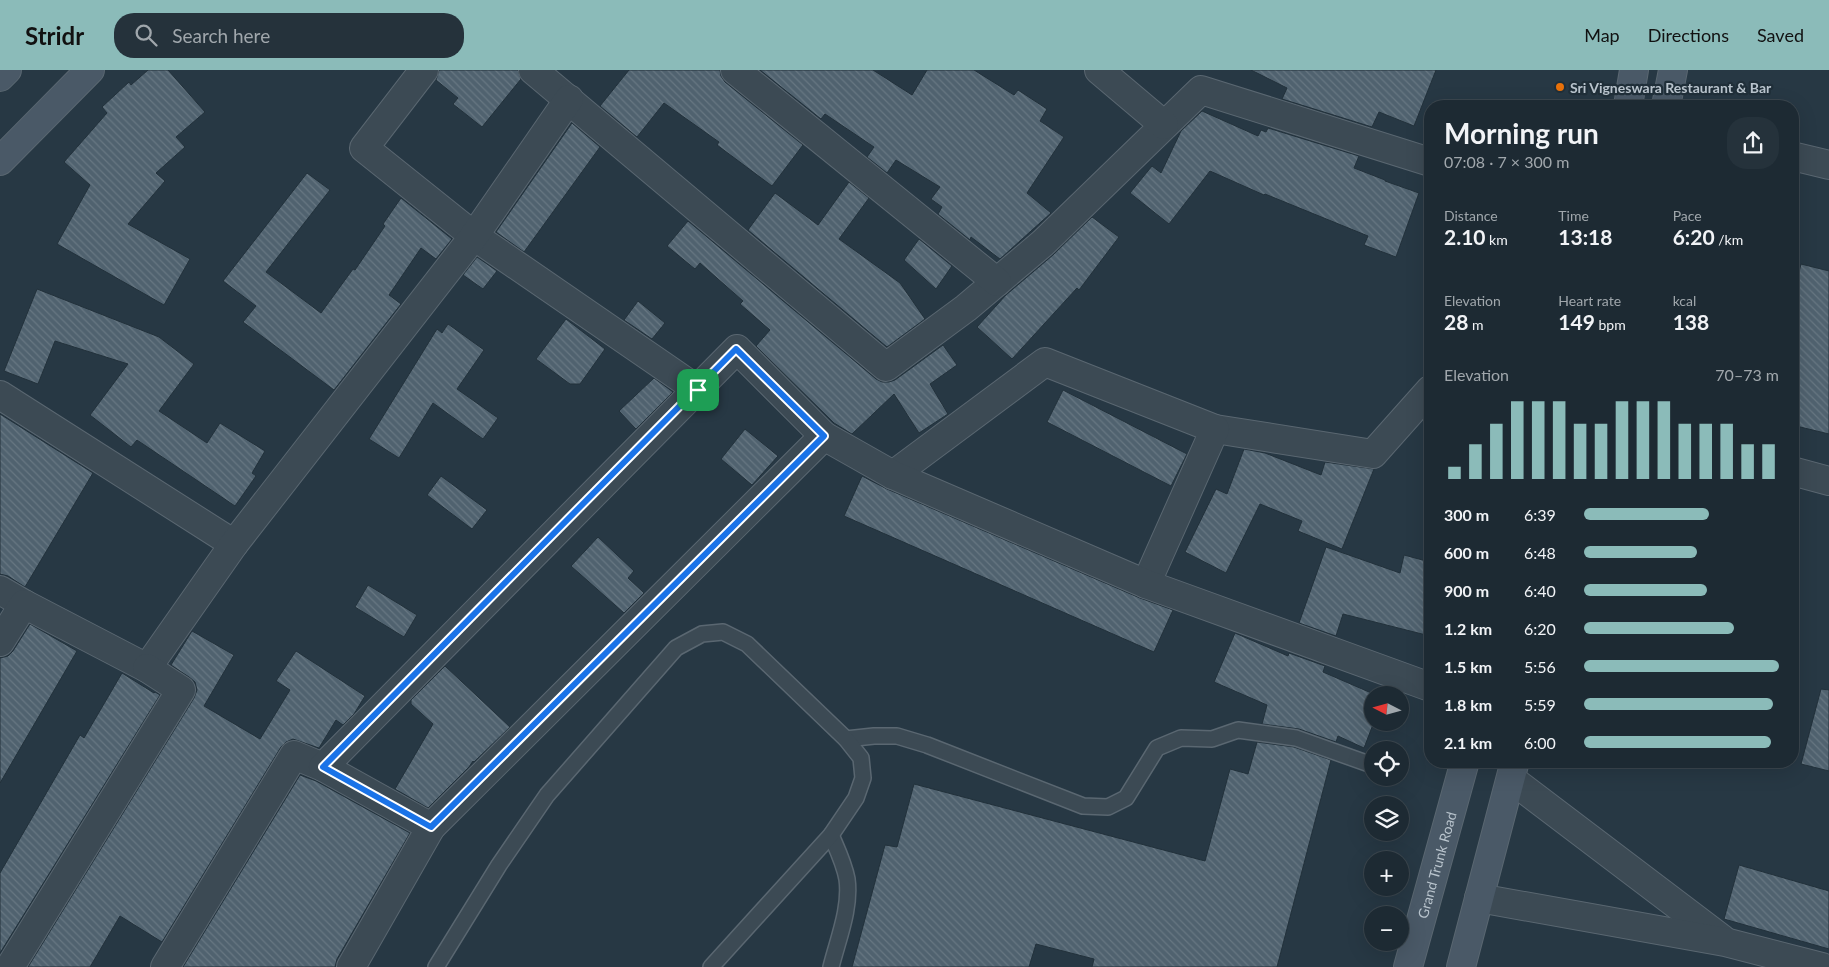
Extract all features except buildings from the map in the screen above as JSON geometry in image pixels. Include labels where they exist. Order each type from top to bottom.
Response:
[{"type":"main road","points":[[0,77],[7,70]]},
{"type":"main road","points":[[0,161],[90,70]]},
{"type":"main road","points":[[1629,100],[1634,70]]},
{"type":"main road","points":[[1667,100],[1673,70]]},
{"type":"main road","name":"Grand Trunk Road","points":[[1408,967],[1463,768]]},
{"type":"main road","points":[[1461,967],[1513,770]]},
{"type":"street","points":[[424,70],[364,148],[474,236],[698,390]]},
{"type":"street","points":[[532,70],[569,99],[886,367],[966,308],[1043,243],[1201,90],[1424,160]]},
{"type":"street","points":[[735,70],[997,282]]},
{"type":"street","points":[[1100,70],[1164,125]]},
{"type":"street","points":[[147,668],[234,544],[474,236],[569,99]]},
{"type":"street","points":[[1799,158],[1829,165]]},
{"type":"street","points":[[323,767],[698,390],[736,349],[824,436],[893,475],[1146,584],[1424,685]]},
{"type":"street","points":[[893,475],[1045,362],[1215,429],[1373,454],[1424,397]]},
{"type":"street","points":[[0,395],[234,544]]},
{"type":"street","points":[[1146,584],[1215,429]]},
{"type":"street","points":[[351,967],[431,827],[824,436]]},
{"type":"street","points":[[1799,473],[1829,481]]},
{"type":"street","points":[[0,590],[147,668],[181,690],[10,967]]},
{"type":"street","points":[[0,642],[24,604]]},
{"type":"street","points":[[165,967],[294,755],[323,767],[431,827]]},
{"type":"street","points":[[1513,770],[1725,942]]},
{"type":"street","points":[[1480,898],[1725,942],[1822,967]]},
{"type":"lane","points":[[436,967],[499,865],[547,795],[676,648],[702,634],[722,632],[747,644],[846,740],[861,758],[863,778],[856,798],[831,835],[711,967]]},
{"type":"lane","points":[[846,740],[874,736],[897,736],[927,744],[1083,806],[1108,807],[1126,798],[1157,748],[1181,738],[1212,740],[1238,730],[1296,738],[1364,762]]},
{"type":"lane","points":[[831,835],[841,857],[847,880],[847,905],[831,967]]},
{"type":"place","name":"Sri Vigneswara Restaurant & Bar","points":[[1560,87]]},
{"type":"route","points":[[736,349],[824,436],[431,827],[323,767],[698,390],[736,349]]}]
